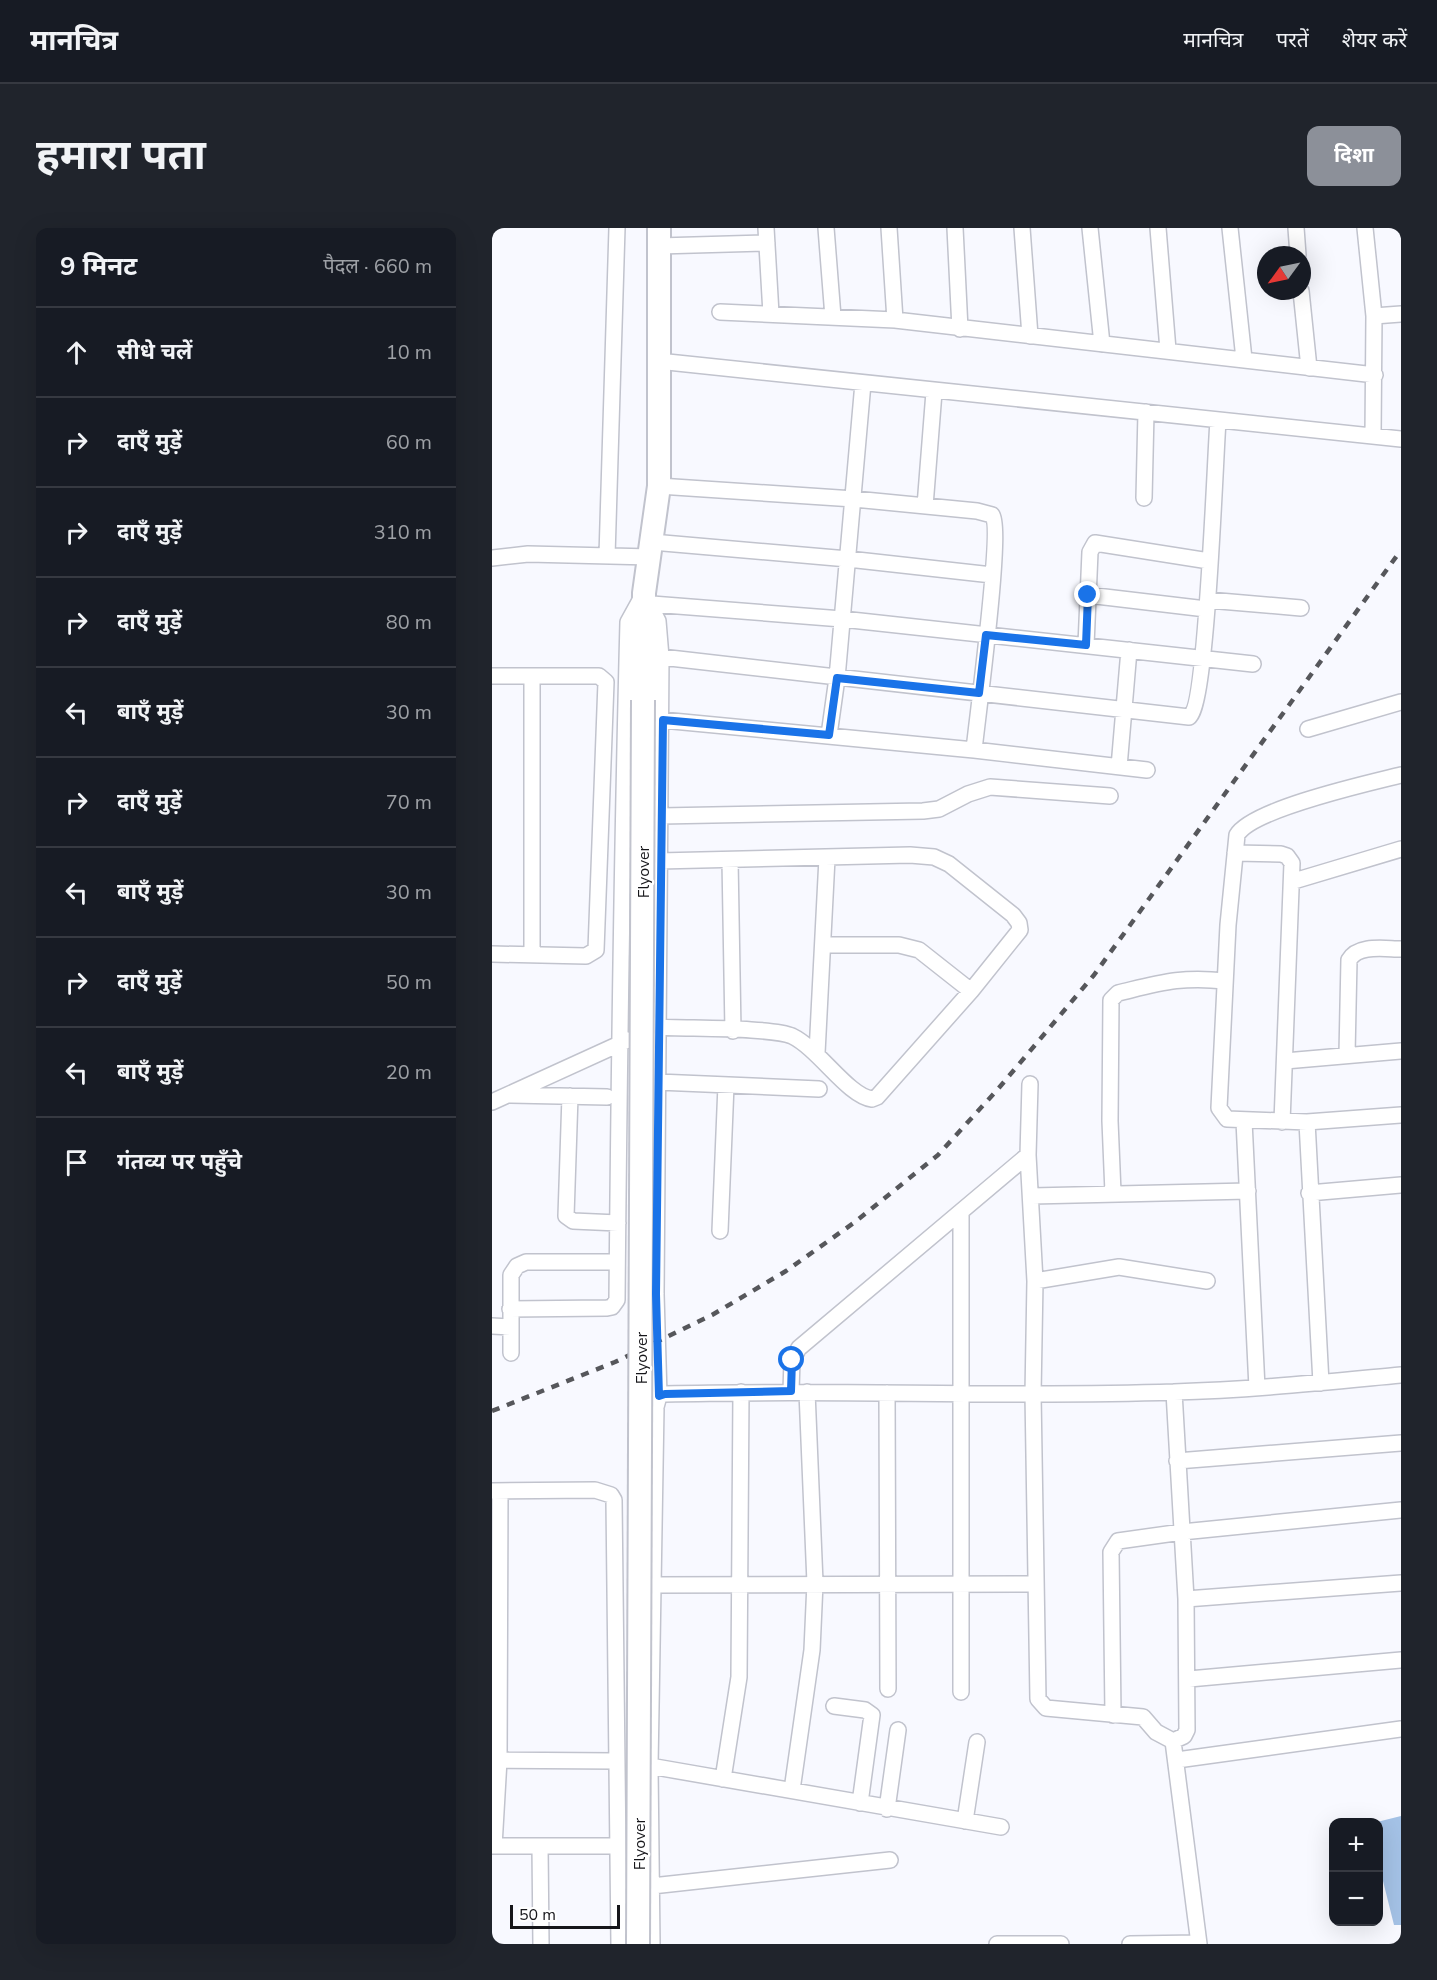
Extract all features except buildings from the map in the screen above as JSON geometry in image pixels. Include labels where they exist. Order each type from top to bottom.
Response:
[{"type":"main road","name":"Flyover","points":[[638,1944],[643,700],[648,598],[659,486],[659,237]]},
{"type":"street","points":[[607,556],[617,228]]},
{"type":"street","points":[[826,228],[833,317]]},
{"type":"street","points":[[889,228],[895,320]]},
{"type":"street","points":[[955,228],[960,328]]},
{"type":"street","points":[[1022,228],[1030,336]]},
{"type":"street","points":[[1090,228],[1102,344]]},
{"type":"street","points":[[1158,228],[1168,350]]},
{"type":"street","points":[[1230,228],[1244,359]]},
{"type":"street","points":[[1296,228],[1297,246]]},
{"type":"street","points":[[1365,228],[1374,316],[1373,435]]},
{"type":"street","points":[[659,237],[766,235],[771,314]]},
{"type":"street","points":[[1302,300],[1309,368]]},
{"type":"street","points":[[720,312],[895,320],[1375,375]]},
{"type":"street","points":[[1374,316],[1401,314]]},
{"type":"street","points":[[658,361],[934,392],[1401,439]]},
{"type":"street","points":[[829,735],[837,678],[863,383]]},
{"type":"street","points":[[925,506],[934,392]]},
{"type":"street","points":[[1144,498],[1146,412]]},
{"type":"street","points":[[662,657],[1185,718],[1192,715],[1203,658],[1218,421]]},
{"type":"street","points":[[659,486],[854,499],[992,515],[995,524],[992,575],[974,750]]},
{"type":"street","points":[[1086,645],[1090,552],[1095,543],[1209,561]]},
{"type":"street","points":[[492,558],[528,554],[607,556],[652,550],[848,559],[992,575]]},
{"type":"street","points":[[1088,595],[1301,608]]},
{"type":"street","points":[[648,598],[1252,664]]},
{"type":"street","points":[[648,598],[658,621],[662,657],[663,720],[657,1027],[656,1294],[659,1396],[656,1407],[650,1766],[652,1944]]},
{"type":"street","points":[[510,1309],[612,1306],[617,1300],[622,1043],[622,873],[628,622],[648,598]]},
{"type":"street","points":[[1119,767],[1129,650]]},
{"type":"street","points":[[492,676],[599,676],[606,682],[596,950],[586,956],[492,954]]},
{"type":"street","points":[[532,676],[532,954]]},
{"type":"street","points":[[1308,729],[1401,702]]},
{"type":"street","points":[[663,720],[974,750],[1146,770]]},
{"type":"street","points":[[1401,775],[1305,801],[1254,821],[1245,826],[1237,835],[1225,981],[1219,1108],[1227,1119],[1244,1121],[1307,1122],[1401,1115]]},
{"type":"street","points":[[661,816],[923,811],[939,809],[968,794],[990,787],[1110,796]]},
{"type":"street","points":[[1294,881],[1401,849]]},
{"type":"street","points":[[1235,853],[1287,856],[1292,863],[1294,881],[1282,1122]]},
{"type":"street","points":[[492,1102],[657,1027],[791,1036],[817,1053],[858,1095],[872,1099],[877,1097],[971,991],[1020,930],[1019,923],[1013,915],[949,864],[934,857],[910,855],[659,861]]},
{"type":"street","points":[[817,1053],[827,858]]},
{"type":"street","points":[[730,860],[733,1031]]},
{"type":"street","points":[[823,945],[899,945],[919,950],[971,991]]},
{"type":"street","points":[[1347,1054],[1349,960],[1352,954],[1362,950],[1401,949]]},
{"type":"street","points":[[1113,1193],[1110,1121],[1111,1000],[1118,993],[1177,979],[1195,977],[1225,981]]},
{"type":"street","points":[[1285,1061],[1401,1051]]},
{"type":"street","points":[[658,1082],[819,1089]]},
{"type":"street","points":[[1030,1084],[1028,1155],[1035,1281],[1033,1394],[1039,1703],[1046,1708],[1143,1717],[1156,1732],[1173,1741]]},
{"type":"street","points":[[720,1231],[726,1085]]},
{"type":"street","points":[[508,1095],[607,1097]]},
{"type":"street","points":[[570,1096],[566,1216],[573,1221],[618,1223]]},
{"type":"street","points":[[1244,1121],[1257,1388]]},
{"type":"street","points":[[1307,1122],[1309,1193],[1322,1383]]},
{"type":"street","points":[[791,1391],[792,1360],[799,1348],[961,1214],[1028,1155]]},
{"type":"street","points":[[1309,1193],[1401,1185]]},
{"type":"street","points":[[1032,1196],[1248,1191]]},
{"type":"street","points":[[961,1214],[961,1692]]},
{"type":"street","points":[[511,1353],[511,1275],[521,1263],[617,1262]]},
{"type":"street","points":[[1035,1281],[1119,1267],[1207,1281]]},
{"type":"street","points":[[492,1326],[511,1327]]},
{"type":"street","points":[[659,1396],[791,1391],[962,1394],[1174,1392],[1257,1388],[1401,1375]]},
{"type":"street","points":[[723,1779],[739,1677],[741,1392]]},
{"type":"street","points":[[792,1790],[812,1650],[814,1583],[807,1392]]},
{"type":"street","points":[[1173,1741],[1184,1736],[1187,1730],[1189,1679],[1174,1392]]},
{"type":"street","points":[[886,1393],[888,1689]]},
{"type":"street","points":[[1177,1461],[1401,1443]]},
{"type":"street","points":[[617,1846],[493,1846],[496,1491],[595,1490],[611,1495],[616,1507],[615,1761],[617,1846],[619,1944]]},
{"type":"street","points":[[616,1507],[654,1515]]},
{"type":"street","points":[[1113,1715],[1113,1546],[1123,1538],[1401,1510]]},
{"type":"street","points":[[652,1585],[738,1586],[961,1582],[1036,1584]]},
{"type":"street","points":[[1186,1599],[1401,1583]]},
{"type":"street","points":[[1189,1679],[1401,1660]]},
{"type":"street","points":[[834,1706],[865,1710],[872,1716],[860,1803]]},
{"type":"street","points":[[1177,1760],[1401,1729]]},
{"type":"street","points":[[887,1809],[897,1730]]},
{"type":"street","points":[[1130,1944],[1199,1943],[1173,1741]]},
{"type":"street","points":[[965,1821],[977,1742]]},
{"type":"street","points":[[495,1760],[615,1761]]},
{"type":"street","points":[[650,1766],[1001,1827]]},
{"type":"street","points":[[540,1846],[541,1944]]},
{"type":"street","points":[[652,1886],[890,1860]]},
{"type":"street","points":[[997,1944],[1061,1944]]},
{"type":"water","points":[[1401,1816],[1401,1925],[1394,1925],[1383,1881],[1383,1820]]},
{"type":"railway","points":[[492,1411],[615,1362],[712,1315],[786,1271],[855,1222],[938,1155],[998,1089],[1094,975],[1401,550]]},
{"type":"route","points":[[792,1360],[791,1391],[659,1396],[656,1294],[657,1027],[663,720],[829,735],[837,678],[979,693],[986,635],[1086,645],[1088,595]]}]
